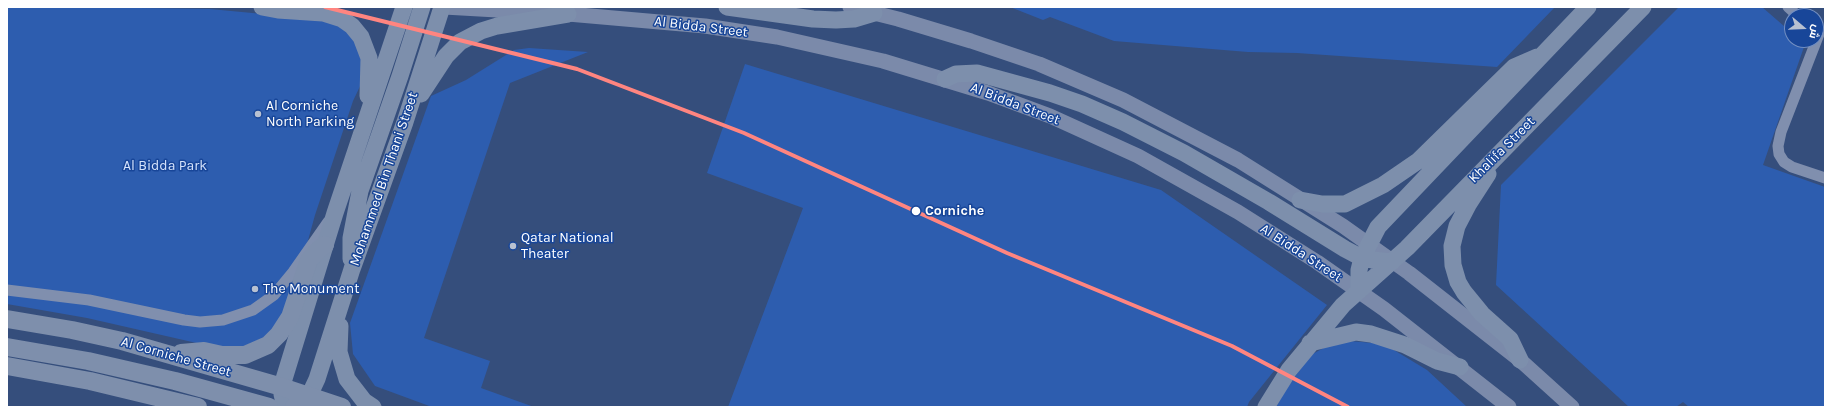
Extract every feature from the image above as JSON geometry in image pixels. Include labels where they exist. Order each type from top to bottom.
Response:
[{"type":"highway","points":[[172,355],[194,351],[234,356],[245,355],[268,345],[280,334],[290,317],[309,260],[325,245]]},
{"type":"highway","name":"Al Corniche Street","points":[[7,319],[72,330],[172,355],[282,387],[342,407]]},
{"type":"highway","points":[[7,347],[88,361],[175,381],[269,407]]},
{"type":"highway","points":[[7,366],[90,381],[198,407]]},
{"type":"highway","points":[[294,407],[304,402],[309,396]]},
{"type":"main road","points":[[262,7],[278,10],[323,13],[342,19],[352,26],[361,37],[369,58],[368,113]]},
{"type":"main road","points":[[285,407],[282,387],[334,213],[404,7]]},
{"type":"main road","points":[[352,269],[351,238],[360,191],[422,7]]},
{"type":"main road","name":"Mohammed Bin Thani Street","points":[[309,396],[317,379],[352,269],[405,122],[443,7]]},
{"type":"main road","name":"Al Bidda Street","points":[[443,7],[568,14],[705,26],[777,37],[883,61],[946,79],[1050,116],[1138,156],[1238,212],[1317,262],[1359,291],[1460,367],[1508,407]]},
{"type":"main road","points":[[726,7],[813,19],[836,20],[854,19],[874,12]]},
{"type":"main road","points":[[850,7],[874,12],[971,41],[1039,64],[1089,85],[1160,119],[1238,160],[1300,200],[1365,251],[1372,260],[1392,262],[1409,273],[1520,360],[1572,407]]},
{"type":"main road","points":[[1359,291],[1359,270],[1365,251],[1378,227],[1420,181],[1588,7]]},
{"type":"main road","name":"Khalifa Street","points":[[1266,407],[1289,370],[1343,305],[1392,262],[1643,7]]},
{"type":"main road","points":[[405,122],[437,69],[446,56],[460,42],[481,31],[497,26],[568,14]]},
{"type":"main road","points":[[1300,200],[1328,205],[1345,204],[1383,185],[1418,161],[1514,67],[1546,52]]},
{"type":"main road","points":[[946,79],[956,74],[976,73],[1050,93],[1082,104],[1156,138],[1184,153],[1269,202],[1331,242],[1365,251]]},
{"type":"main road","points":[[1497,156],[1488,176],[1468,205],[1457,226],[1452,255],[1457,278],[1464,292],[1482,314],[1510,339],[1520,360]]},
{"type":"main road","points":[[341,304],[338,340],[340,361],[351,386],[364,401],[373,407]]},
{"type":"main road","points":[[1310,343],[1351,333],[1371,334],[1388,338],[1437,360],[1460,367]]},
{"type":"street","points":[[1815,48],[1781,132],[1778,146],[1779,154],[1784,162],[1792,167],[1825,178]]},
{"type":"street","points":[[7,290],[89,300],[157,315],[200,322],[223,320],[246,313],[261,305],[280,289],[334,213]]},
{"type":"green space","name":"Al Bidda Park","points":[[73,7],[210,9],[337,21],[362,46],[362,82],[353,101],[315,215],[293,295],[288,307],[268,336],[240,348],[201,344],[87,318],[7,304],[7,8]]},
{"type":"green space","points":[[1010,7],[1555,7],[1497,67],[1297,53],[1248,52],[1114,41],[1050,17],[1043,20]]},
{"type":"green space","points":[[1679,7],[1762,7],[1784,26],[1784,48],[1804,48],[1763,165],[1825,187],[1825,407],[1689,407],[1683,402],[1676,407],[1629,407],[1496,285],[1501,185]]},
{"type":"green space","points":[[529,48],[588,52],[510,83],[424,338],[490,361],[481,388],[534,407],[432,407],[375,386],[353,354],[350,323],[431,96],[466,80],[514,50]]},
{"type":"green space","points":[[745,64],[1161,190],[1327,305],[1249,402],[1247,407],[728,407],[803,208],[707,173]]},
{"type":"green space","points":[[1338,340],[1384,344],[1427,370],[1467,407],[1276,407],[1309,356]]},
{"type":"transit line","points":[[325,7],[577,69],[744,133],[1007,253],[1232,346],[1348,407]]},
{"type":"place","name":"Al Corniche North Parking","points":[[258,114]]},
{"type":"place","name":"Corniche","points":[[916,211]]},
{"type":"place","name":"Qatar National Theater","points":[[513,246]]},
{"type":"place","name":"The Monument","points":[[255,289]]}]
